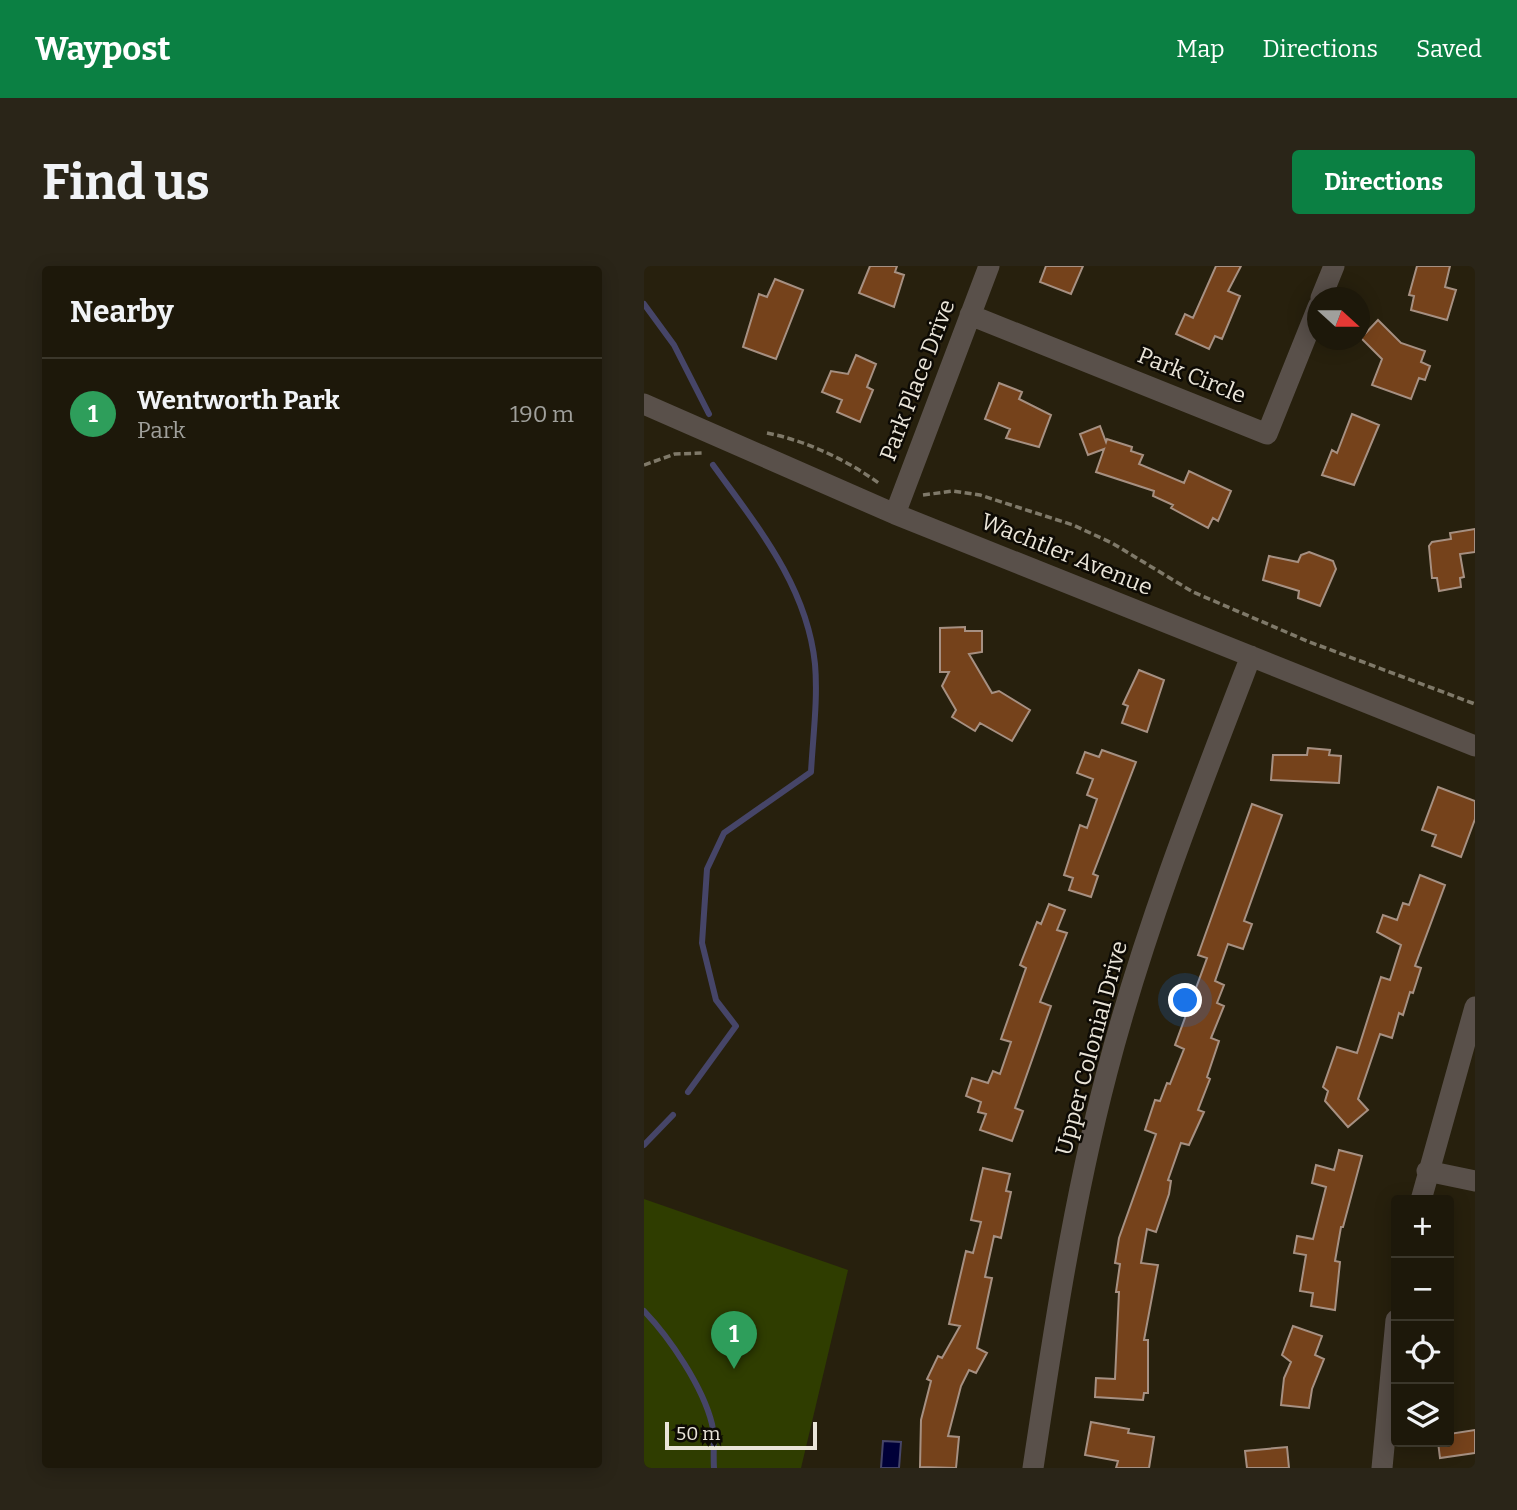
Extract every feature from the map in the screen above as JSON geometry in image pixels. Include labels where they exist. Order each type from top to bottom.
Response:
[{"type":"street","name":"Park Place Drive","points":[[899,504],[989,266]]},
{"type":"street","points":[[1325,287],[1334,266]]},
{"type":"street","name":"Park Circle","points":[[970,315],[1267,434],[1307,334]]},
{"type":"street","name":"Wachtler Avenue","points":[[644,404],[899,504],[1251,656],[1475,746]]},
{"type":"street","name":"Upper Colonial Drive","points":[[1033,1468],[1066,1251],[1108,1071],[1176,850],[1251,656]]},
{"type":"street","points":[[1422,1195],[1475,1007]]},
{"type":"street","points":[[1427,1171],[1475,1181]]},
{"type":"street","points":[[1382,1468],[1396,1321]]},
{"type":"path","points":[[765,433],[785,437],[850,463],[899,504],[913,497],[953,491],[1021,506],[1112,543],[1193,592],[1307,641],[1475,704]]},
{"type":"path","points":[[644,464],[675,454],[714,454],[734,441]]},
{"type":"green space","points":[[644,1199],[848,1270],[801,1468],[644,1468]]},
{"type":"shaded area","points":[[883,1441],[901,1442],[899,1468],[881,1468]]},
{"type":"building","points":[[870,266],[897,266],[895,272],[904,275],[894,307],[859,293]]},
{"type":"building","points":[[1046,266],[1083,266],[1071,294],[1040,282]]},
{"type":"building","points":[[1216,266],[1241,266],[1228,291],[1240,296],[1222,339],[1215,336],[1209,349],[1176,334],[1185,314],[1193,318]]},
{"type":"building","points":[[1417,266],[1450,266],[1445,287],[1456,290],[1447,320],[1411,310],[1414,296],[1409,295]]},
{"type":"building","points":[[775,279],[803,290],[776,359],[743,347],[759,294],[767,297]]},
{"type":"building","points":[[1378,320],[1401,343],[1425,351],[1421,362],[1430,366],[1425,380],[1419,378],[1411,399],[1372,385],[1382,359],[1370,347],[1370,328]]},
{"type":"building","points":[[856,355],[876,364],[867,387],[873,390],[860,422],[837,412],[842,400],[822,392],[831,371],[848,374]]},
{"type":"building","points":[[999,383],[1022,392],[1019,399],[1051,415],[1039,447],[1006,438],[1010,429],[985,419]]},
{"type":"building","points":[[1352,414],[1379,425],[1354,485],[1322,475],[1332,450],[1337,453]]},
{"type":"building","points":[[1100,426],[1106,442],[1107,439],[1132,447],[1131,451],[1143,455],[1139,464],[1184,483],[1189,471],[1231,491],[1218,521],[1213,518],[1208,528],[1171,508],[1173,505],[1153,496],[1154,491],[1096,472],[1104,449],[1088,455],[1080,434]]},
{"type":"building","points":[[1475,529],[1475,552],[1460,554],[1464,577],[1460,578],[1461,587],[1439,591],[1437,578],[1432,578],[1429,546],[1432,542],[1451,539],[1450,533]]},
{"type":"building","points":[[1309,552],[1333,561],[1336,569],[1320,606],[1298,598],[1299,591],[1263,580],[1269,556],[1298,562],[1301,555]]},
{"type":"building","points":[[965,627],[965,631],[982,631],[982,652],[969,654],[992,693],[999,691],[1030,710],[1012,741],[980,723],[975,731],[952,717],[956,710],[942,686],[949,672],[940,672],[940,628]]},
{"type":"building","points":[[1139,670],[1164,680],[1147,732],[1122,723],[1128,706],[1123,704]]},
{"type":"building","points":[[1308,748],[1330,750],[1329,755],[1341,756],[1339,783],[1271,780],[1273,755],[1307,755]]},
{"type":"building","points":[[1102,750],[1136,762],[1093,874],[1098,876],[1091,897],[1069,890],[1073,878],[1064,875],[1080,825],[1087,828],[1097,799],[1087,795],[1093,779],[1077,773],[1085,752],[1099,757]]},
{"type":"building","points":[[1438,787],[1475,801],[1475,819],[1461,857],[1432,846],[1436,835],[1422,830]]},
{"type":"building","points":[[1252,804],[1282,815],[1244,921],[1252,924],[1243,949],[1228,944],[1215,981],[1224,985],[1217,1003],[1224,1006],[1211,1038],[1219,1041],[1207,1077],[1210,1079],[1198,1110],[1204,1112],[1189,1145],[1181,1143],[1168,1180],[1171,1181],[1169,1194],[1156,1232],[1147,1229],[1141,1263],[1158,1265],[1144,1340],[1148,1340],[1148,1393],[1144,1393],[1143,1400],[1095,1397],[1096,1378],[1115,1379],[1119,1292],[1116,1292],[1120,1264],[1115,1263],[1119,1238],[1156,1134],[1145,1130],[1155,1100],[1160,1101],[1167,1083],[1170,1084],[1184,1049],[1175,1045],[1207,958],[1198,955]]},
{"type":"building","points":[[1420,875],[1445,885],[1415,966],[1421,968],[1413,993],[1410,992],[1403,1015],[1399,1013],[1392,1038],[1380,1034],[1358,1099],[1368,1110],[1348,1127],[1325,1101],[1328,1091],[1323,1087],[1337,1047],[1357,1053],[1381,977],[1390,980],[1401,945],[1377,932],[1383,915],[1397,920],[1403,903],[1409,905]]},
{"type":"building","points":[[1049,904],[1065,910],[1057,930],[1067,933],[1040,1002],[1051,1006],[1015,1108],[1023,1111],[1012,1141],[980,1130],[986,1114],[978,1112],[981,1102],[966,1096],[972,1078],[988,1083],[993,1071],[1000,1074],[1011,1042],[1001,1039],[1026,968],[1020,965],[1037,922],[1041,924]]},
{"type":"building","points":[[1339,1150],[1362,1156],[1341,1227],[1335,1261],[1340,1262],[1335,1310],[1311,1306],[1313,1293],[1300,1291],[1306,1255],[1294,1253],[1297,1236],[1313,1239],[1326,1187],[1312,1183],[1316,1165],[1334,1170]]},
{"type":"building","points":[[983,1168],[1010,1174],[1006,1191],[1011,1192],[1001,1238],[994,1236],[985,1277],[992,1278],[977,1348],[987,1353],[976,1373],[969,1370],[961,1386],[948,1436],[959,1437],[956,1468],[920,1467],[921,1420],[931,1381],[927,1379],[938,1356],[942,1358],[960,1326],[949,1324],[966,1251],[973,1253],[981,1222],[971,1220]]},
{"type":"building","points":[[1293,1326],[1322,1336],[1315,1355],[1324,1359],[1312,1389],[1309,1408],[1281,1405],[1284,1378],[1291,1362],[1282,1355]]},
{"type":"building","points":[[1091,1422],[1129,1429],[1128,1433],[1154,1437],[1149,1468],[1116,1468],[1118,1461],[1085,1455]]},
{"type":"building","points":[[1475,1430],[1475,1453],[1440,1458],[1439,1447],[1454,1447],[1454,1433]]},
{"type":"building","points":[[1287,1447],[1289,1468],[1247,1468],[1245,1451]]},
{"type":"waterway","points":[[644,304],[674,345],[709,414]]},
{"type":"waterway","points":[[688,1092],[736,1026],[716,1000],[702,943],[707,869],[724,833],[811,772],[816,704],[815,664],[810,636],[791,583],[778,558],[713,465]]},
{"type":"waterway","points":[[644,1145],[673,1115]]},
{"type":"waterway","points":[[644,1311],[675,1349],[708,1410],[713,1429],[714,1468]]},
{"type":"place","name":"Wentworth Park","points":[[734,1369]]}]
